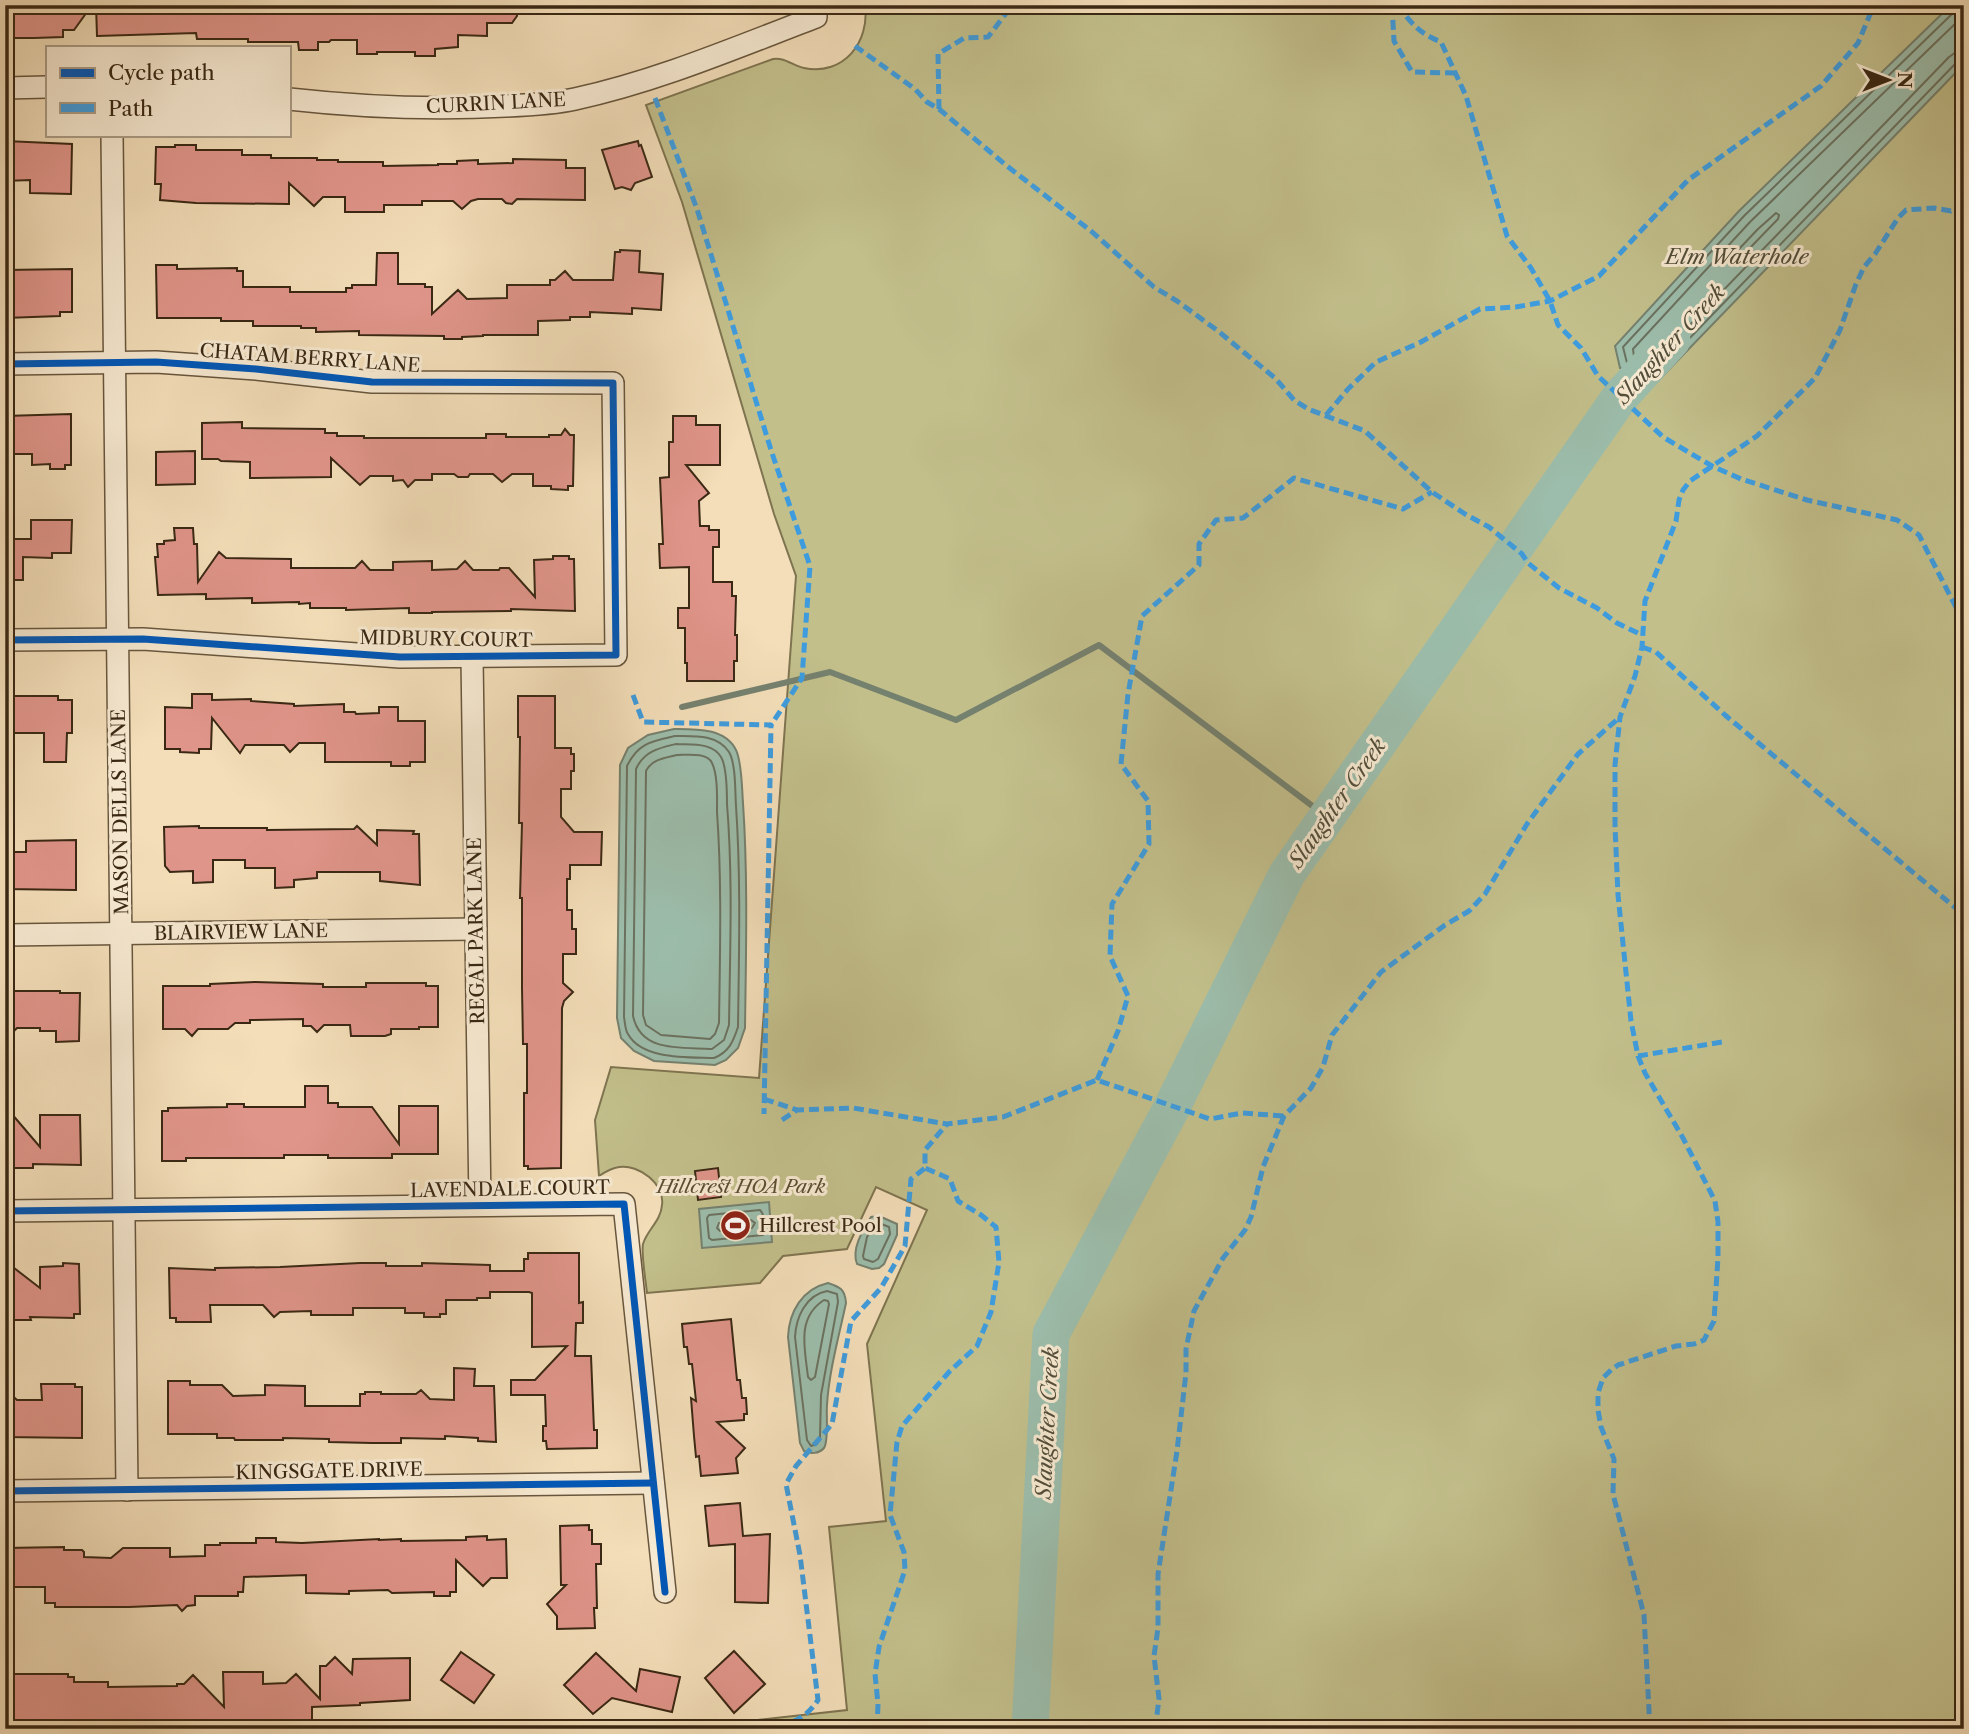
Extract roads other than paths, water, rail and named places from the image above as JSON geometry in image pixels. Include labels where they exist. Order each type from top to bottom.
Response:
[{"type":"street","name":"CURRIN LANE","points":[[290,99],[428,108],[499,106],[573,99],[648,79],[816,11]]},
{"type":"street","points":[[5,88],[46,87]]},
{"type":"street","name":"MASON DELLS LANE","points":[[112,136],[127,1490]]},
{"type":"street","name":"CHATAM BERRY LANE","points":[[5,363],[156,362],[256,369],[372,382],[613,383]]},
{"type":"street","name":"MIDBURY COURT","points":[[5,640],[143,639],[374,656],[615,655],[613,383]]},
{"type":"street","name":"REGAL PARK LANE","points":[[472,657],[480,1205]]},
{"type":"street","name":"BLAIRVIEW LANE","points":[[5,935],[476,929]]},
{"type":"street","name":"LAVENDALE COURT","points":[[5,1211],[624,1204],[666,1592]]},
{"type":"street","name":"KINGSGATE DRIVE","points":[[5,1491],[653,1483]]},
{"type":"water","name":"Elm Waterhole","points":[[1951,5],[1964,5],[1964,64],[1654,385],[1620,368],[1615,346],[1739,211]]},
{"type":"water","points":[[674,729],[709,731],[725,737],[736,750],[741,769],[746,887],[745,1028],[738,1048],[726,1060],[715,1065],[654,1061],[634,1051],[621,1038],[617,1018],[620,765],[628,748],[648,735]]},
{"type":"water","name":"Hillcrest Pool","points":[[769,1202],[772,1242],[702,1248],[699,1209]]},
{"type":"water","points":[[879,1216],[897,1224],[897,1235],[884,1264],[872,1269],[857,1264],[856,1252],[871,1217]]},
{"type":"water","points":[[828,1283],[841,1289],[846,1303],[830,1379],[826,1444],[822,1450],[812,1453],[804,1451],[800,1443],[788,1337],[794,1311],[804,1296]]},
{"type":"waterway","name":"Slaughter Creek","points":[[1030,1729],[1051,1334],[1172,1107],[1287,874],[1620,397],[1672,340]]},
{"type":"waterway","points":[[682,707],[830,672],[956,720],[1099,645],[1327,817]]},
{"type":"place","name":"Hillcrest Pool","points":[[736,1225]]},
{"type":"park label","name":"Hillcrest HOA Park","points":[[741,1186]]}]
